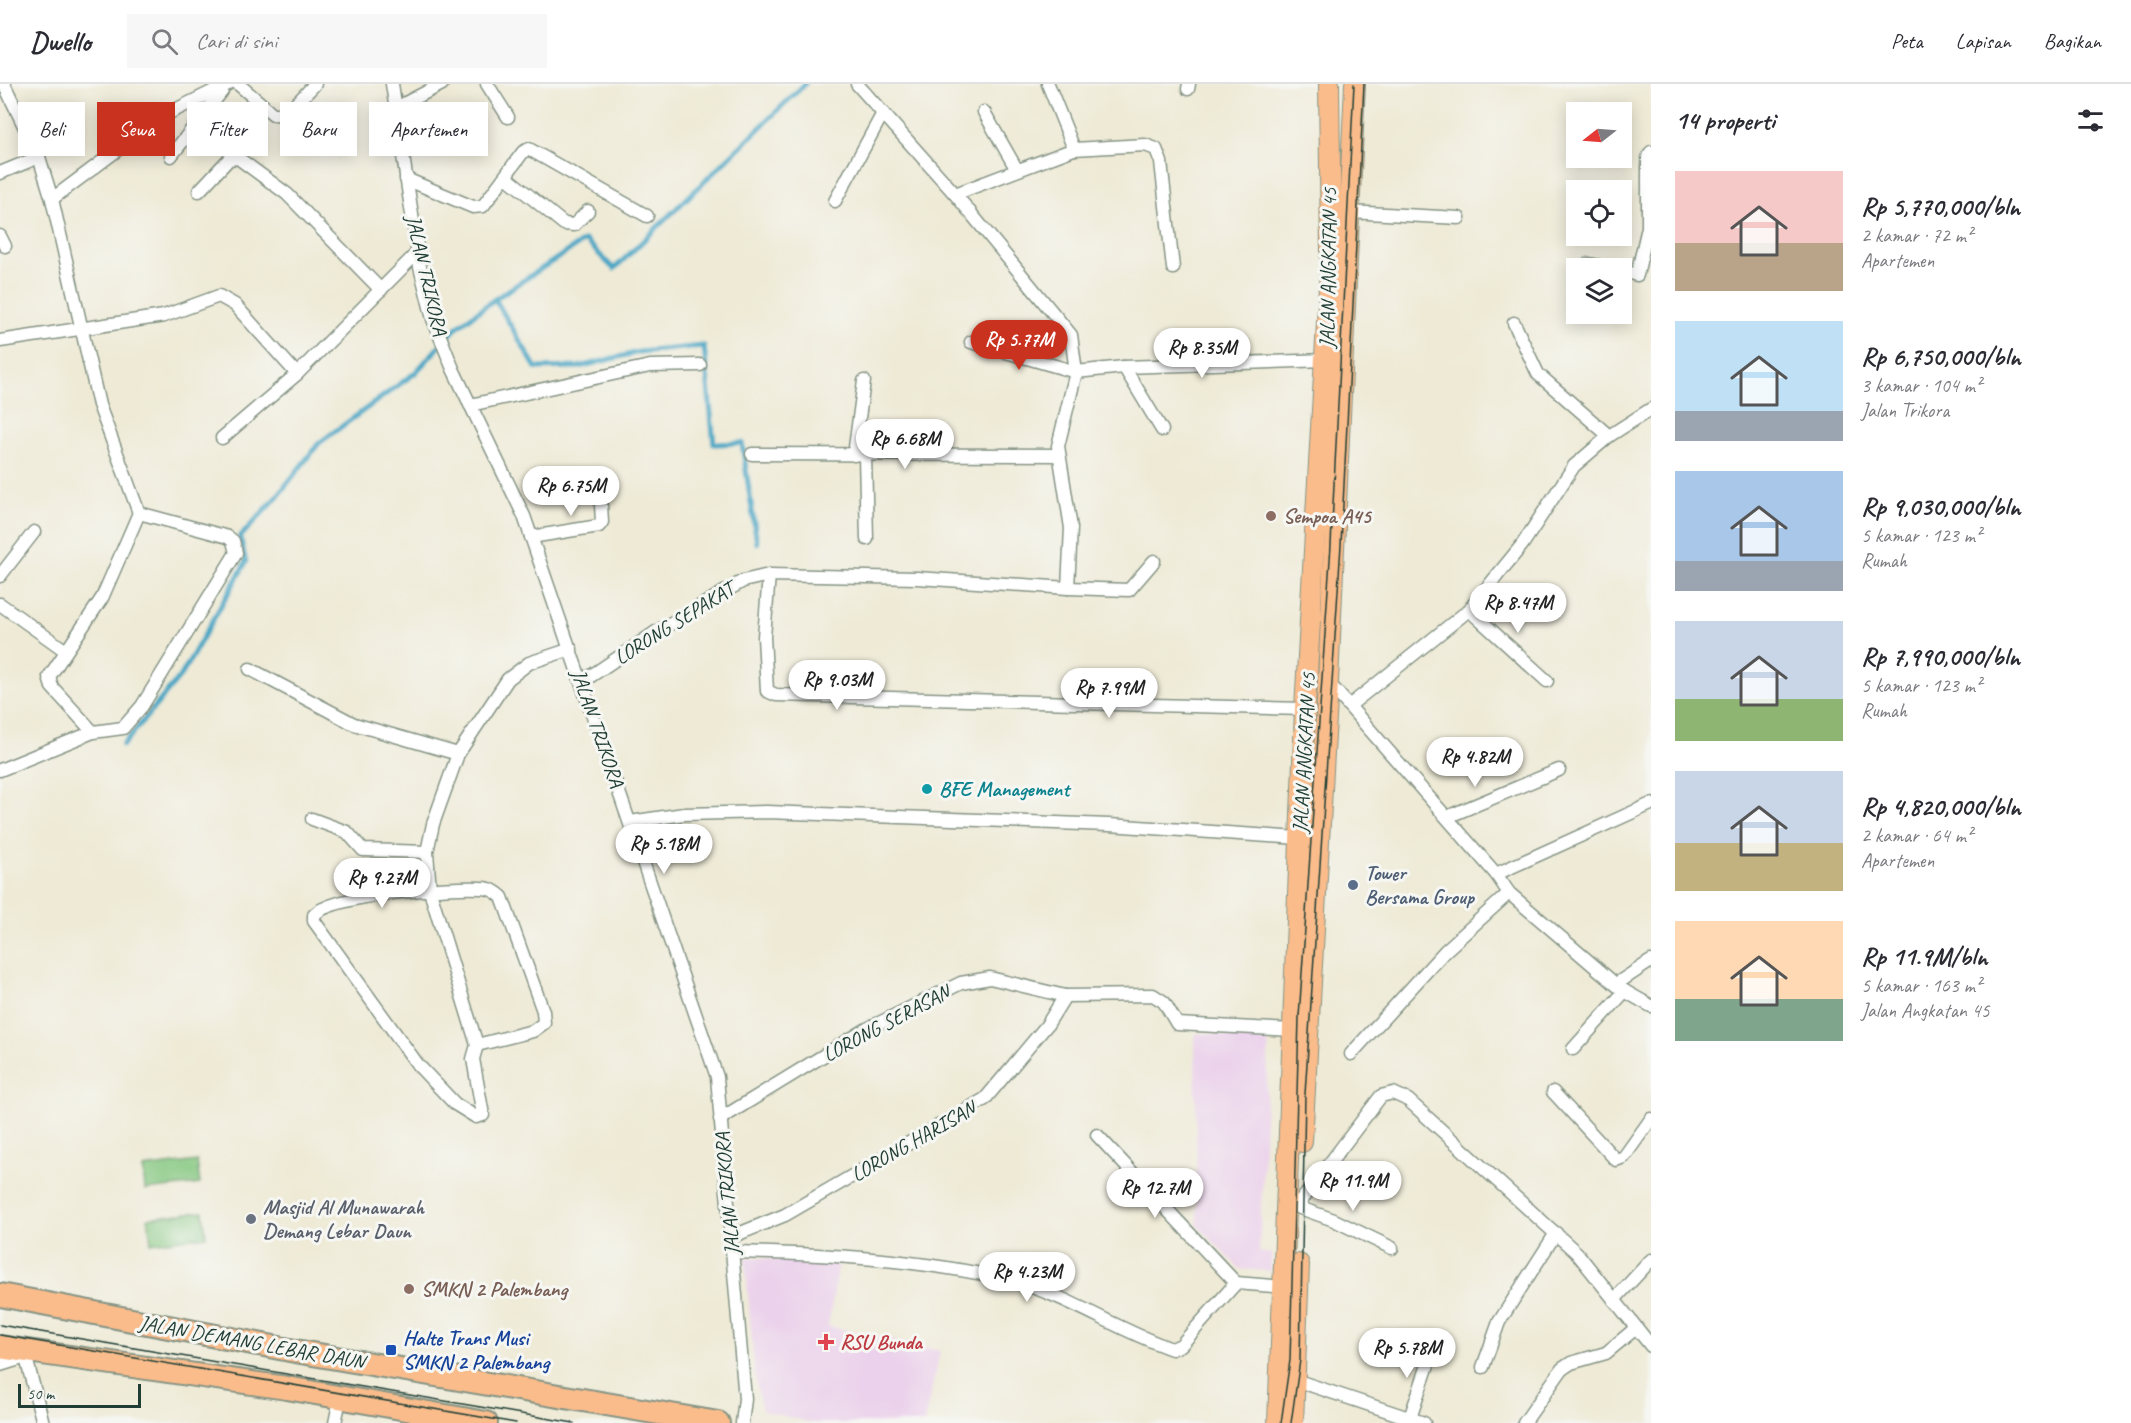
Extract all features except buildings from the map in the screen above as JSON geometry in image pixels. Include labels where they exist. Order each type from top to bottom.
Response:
[{"type":"highway","name":"JALAN DEMANG LEBAR DAUN","points":[[0,1295],[295,1351],[718,1423]]},
{"type":"highway","name":"JALAN DEMANG LEBAR DAUN","points":[[0,1347],[25,1354],[287,1389],[486,1423]]},
{"type":"highway","points":[[287,1389],[295,1351]]},
{"type":"main road","name":"JALAN ANGKATAN 45","points":[[1278,1423],[1299,837],[1331,252],[1329,84]]},
{"type":"main road","name":"JALAN ANGKATAN 45","points":[[1293,1423],[1300,1205],[1317,842],[1328,682],[1355,84]]},
{"type":"street","points":[[4,84],[39,157],[52,199],[99,405],[139,513],[102,597],[51,672],[51,684],[93,732]]},
{"type":"street","points":[[238,84],[273,114],[279,115],[285,113],[315,84]]},
{"type":"street","name":"JALAN TRIKORA","points":[[392,84],[395,102]]},
{"type":"street","points":[[408,102],[442,84]]},
{"type":"street","points":[[487,84],[508,117]]},
{"type":"street","points":[[857,84],[955,194],[1071,335],[1076,372],[1058,447],[1071,528],[1068,588]]},
{"type":"street","points":[[1048,84],[1074,149]]},
{"type":"street","points":[[52,199],[163,116],[226,85]]},
{"type":"street","points":[[175,151],[226,85]]},
{"type":"street","points":[[984,112],[1017,171]]},
{"type":"street","points":[[835,201],[883,113]]},
{"type":"street","points":[[955,194],[1074,149],[1145,145],[1156,149],[1161,162],[1173,268]]},
{"type":"street","points":[[406,179],[473,207],[483,206],[489,201],[523,152],[529,149],[647,216]]},
{"type":"street","points":[[1632,273],[1637,274],[1648,227],[1648,158],[1651,152]]},
{"type":"street","name":"JALAN TRIKORA","points":[[403,156],[418,252],[433,319],[448,358],[524,516],[717,1077],[745,1399],[742,1423]]},
{"type":"street","points":[[0,173],[39,157]]},
{"type":"street","points":[[199,191],[229,159],[238,158],[287,194],[381,290]]},
{"type":"street","points":[[506,177],[564,224],[574,225],[588,211]]},
{"type":"street","points":[[1349,212],[1459,218]]},
{"type":"street","points":[[222,438],[297,374],[418,252]]},
{"type":"street","points":[[0,341],[164,316],[219,296],[235,305],[297,374]]},
{"type":"street","points":[[1514,323],[1538,374],[1609,436]]},
{"type":"street","points":[[971,342],[1076,372],[1124,367],[1326,360]]},
{"type":"street","points":[[470,405],[650,366],[700,365]]},
{"type":"street","points":[[1124,367],[1162,430]]},
{"type":"street","points":[[864,381],[860,455],[867,539]]},
{"type":"street","points":[[1349,706],[1469,610],[1522,545],[1574,466],[1609,436],[1651,409]]},
{"type":"street","points":[[752,454],[1058,455]]},
{"type":"street","points":[[531,537],[599,526],[602,522],[600,487]]},
{"type":"street","points":[[0,770],[93,732],[121,730],[142,706],[236,553],[233,540],[228,537],[139,513]]},
{"type":"street","points":[[0,576],[34,532]]},
{"type":"street","name":"LORONG SEPAKAT","points":[[582,682],[656,632],[743,580],[769,575],[917,578],[1129,590],[1154,561]]},
{"type":"street","points":[[769,575],[764,637],[765,682],[767,691],[776,695],[1305,709]]},
{"type":"street","points":[[0,604],[66,651]]},
{"type":"street","points":[[1469,610],[1547,681]]},
{"type":"street","points":[[477,1044],[539,1028],[544,1023],[543,1011],[502,897],[494,890],[483,888],[430,891],[376,894],[331,905],[315,912],[314,921],[418,1065],[455,1104],[480,1117],[483,1115],[473,1059],[477,1044],[430,891],[427,852],[433,824],[458,754],[508,679],[529,663],[570,649]]},
{"type":"street","points":[[250,669],[276,685],[354,724],[458,754]]},
{"type":"street","points":[[1328,682],[1496,874],[1509,893],[1621,988],[1651,1006]]},
{"type":"street","points":[[1447,817],[1559,770]]},
{"type":"street","points":[[1496,874],[1651,804]]},
{"type":"street","points":[[630,822],[684,814],[767,812],[1109,825],[1299,837]]},
{"type":"street","points":[[312,819],[347,832],[363,850],[427,852]]},
{"type":"street","points":[[1351,1054],[1445,951],[1509,893]]},
{"type":"street","points":[[1573,1049],[1621,988],[1651,961]]},
{"type":"street","name":"LORONG SERASAN","points":[[720,1119],[867,1029],[962,983],[990,978],[1065,996]]},
{"type":"street","points":[[1065,996],[1153,994],[1164,1002],[1177,1024],[1293,1030]]},
{"type":"street","name":"LORONG HARISAN","points":[[731,1237],[784,1215],[985,1099],[1047,1025],[1065,996]]},
{"type":"street","points":[[1553,1092],[1616,1160],[1624,1157],[1651,1119]]},
{"type":"street","points":[[1392,1248],[1300,1205],[1381,1096],[1393,1093],[1408,1100],[1556,1233],[1577,1254],[1651,1346]]},
{"type":"street","points":[[1097,1135],[1236,1283],[1284,1287]]},
{"type":"street","points":[[1483,1367],[1499,1322],[1556,1233]]},
{"type":"street","points":[[733,1252],[889,1261],[1010,1280],[1084,1308],[1172,1349],[1181,1345],[1236,1283]]},
{"type":"street","points":[[1614,1300],[1651,1260]]},
{"type":"street","points":[[1524,1423],[1562,1369],[1571,1363],[1606,1353],[1636,1328]]},
{"type":"street","points":[[1410,1418],[1433,1350]]},
{"type":"street","points":[[0,1365],[25,1354],[44,1423]]},
{"type":"street","points":[[1295,1380],[1424,1423]]},
{"type":"street","points":[[335,1423],[340,1399]]},
{"type":"shaded area","points":[[1195,1033],[1269,1037],[1259,1252],[1272,1254],[1270,1271],[1240,1269],[1197,1225]]},
{"type":"shaded area","name":"RSU Bunda","points":[[745,1257],[839,1263],[828,1326],[940,1351],[924,1423],[814,1423],[762,1411],[755,1377]]},
{"type":"green space","points":[[197,1161],[200,1184],[145,1190],[143,1168]]},
{"type":"green space","points":[[203,1211],[206,1236],[151,1243],[148,1218]]},
{"type":"waterway","points":[[495,299],[585,240],[614,269],[805,84]]},
{"type":"waterway","points":[[123,745],[182,674],[246,562],[240,537],[276,498],[319,443],[415,373],[457,327],[495,299],[536,368],[579,367],[639,352],[704,346],[714,444],[742,443],[757,543]]},
{"type":"tram line","points":[[1281,1423],[1290,1360],[1299,1017],[1331,545],[1354,84]]},
{"type":"tram line","points":[[1291,1423],[1300,1360],[1305,1094],[1341,545],[1364,84]]},
{"type":"tram line","points":[[0,1325],[574,1423]]},
{"type":"tram line","points":[[0,1335],[516,1423]]},
{"type":"place","name":"Sempoa A45","points":[[1271,516]]},
{"type":"place","name":"BFE Management","points":[[927,789]]},
{"type":"place","name":"Tower Bersama Group","points":[[1353,885]]},
{"type":"place","name":"Masjid Al Munawarah Demang Lebar Daun","points":[[251,1219]]},
{"type":"place","name":"SMKN 2 Palembang","points":[[409,1289]]},
{"type":"place","name":"RSU Bunda","points":[[826,1342]]},
{"type":"place","name":"Halte Trans Musi SMKN 2 Palembang","points":[[391,1350]]}]
